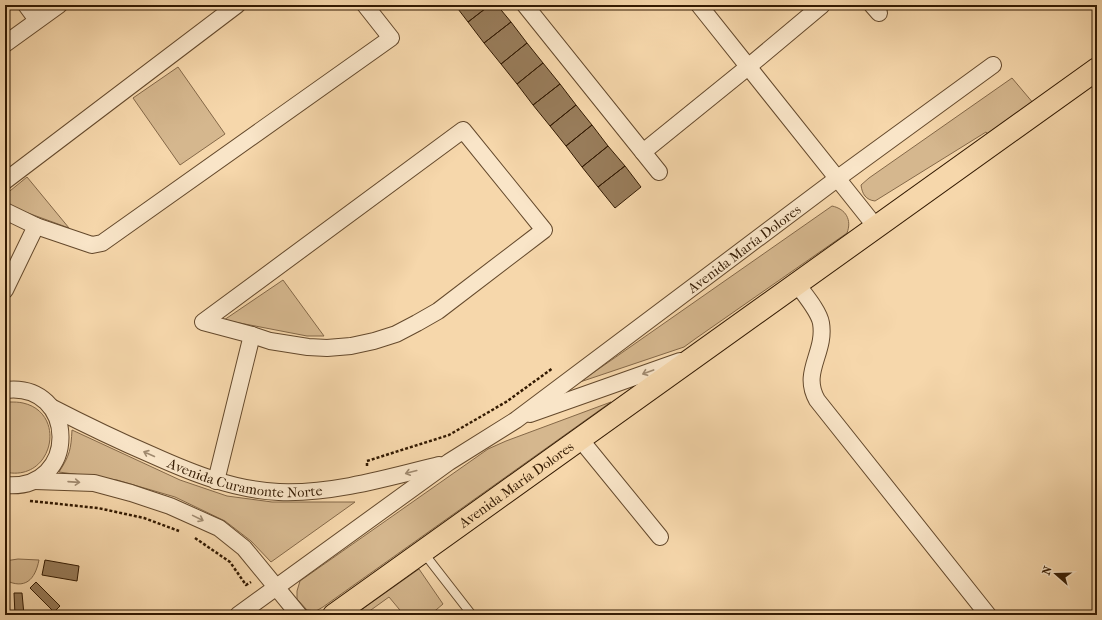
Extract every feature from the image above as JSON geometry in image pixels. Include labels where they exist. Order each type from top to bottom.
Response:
[{"type":"main road","name":"Avenida María Dolores","points":[[334,615],[1097,69]]},
{"type":"street","points":[[26,5],[37,20]]},
{"type":"street","points":[[5,44],[59,5]]},
{"type":"street","points":[[5,181],[237,5]]},
{"type":"street","points":[[5,211],[36,226],[92,245],[102,243],[391,38],[365,5]]},
{"type":"street","points":[[525,5],[659,172]]},
{"type":"street","points":[[699,5],[876,227]]},
{"type":"street","points":[[643,152],[822,5]]},
{"type":"street","name":"Avenida María Dolores","points":[[238,615],[448,462],[516,420],[838,178],[993,65]]},
{"type":"street","points":[[462,130],[544,230],[438,311],[396,334],[374,341],[350,346],[327,348],[289,345],[252,335],[203,322],[462,130]]},
{"type":"street","points":[[5,290],[36,226]]},
{"type":"street","points":[[797,284],[818,315],[821,322],[820,348],[812,372],[811,384],[813,393],[817,400],[988,615]]},
{"type":"street","points":[[216,482],[252,335]]},
{"type":"street","name":"Avenida María Dolores","points":[[516,420],[698,354]]},
{"type":"street","points":[[5,485],[25,485],[44,475],[52,467],[57,458],[62,437],[57,416],[43,399],[34,393],[7,386]]},
{"type":"street","name":"Avenida Curamonte Norte","points":[[51,407],[132,447],[175,466],[216,482],[248,488],[279,492],[333,489],[448,462]]},
{"type":"street","points":[[580,439],[660,537]]},
{"type":"street","points":[[35,481],[94,483],[170,506],[218,528],[244,548],[299,615]]},
{"type":"lane","points":[[423,552],[472,615]]},
{"type":"path","points":[[366,482],[367,461],[449,435],[506,402],[557,366]]},
{"type":"path","points":[[24,501],[37,501],[98,508],[144,518],[185,533]]},
{"type":"path","points":[[192,535],[230,562],[246,585],[264,572]]},
{"type":"shaded area","points":[[178,67],[225,134],[180,165],[133,98]]},
{"type":"shaded area","points":[[1012,78],[1034,104],[989,136],[986,132],[875,201],[865,196],[861,185],[869,178]]},
{"type":"shaded area","points":[[27,177],[69,228],[6,205],[5,195]]},
{"type":"shaded area","points":[[832,206],[837,207],[847,216],[849,224],[847,233],[684,347],[580,382]]},
{"type":"shaded area","points":[[283,280],[324,336],[307,336],[224,320]]},
{"type":"shaded area","points":[[10,402],[23,403],[37,409],[46,420],[50,432],[49,445],[44,458],[34,467],[21,473],[5,472],[5,404]]},
{"type":"shaded area","points":[[611,402],[323,607],[316,611],[307,610],[297,599],[297,591],[300,581],[488,449]]},
{"type":"shaded area","points":[[72,430],[180,480],[227,496],[272,502],[355,502],[271,562],[251,541],[225,521],[175,497],[117,480],[59,472],[66,461],[69,452]]},
{"type":"shaded area","points":[[18,559],[39,560],[32,578],[18,584],[5,580],[5,561]]},
{"type":"shaded area","points":[[419,569],[443,604],[430,615],[404,615],[389,597],[364,615],[354,615]]},
{"type":"building","points":[[455,5],[490,5],[468,22]]},
{"type":"building","points":[[490,5],[497,5],[511,22],[484,43],[468,22]]},
{"type":"building","points":[[511,22],[527,43],[501,64],[484,43]]},
{"type":"building","points":[[527,43],[543,63],[517,84],[501,64]]},
{"type":"building","points":[[543,63],[560,84],[533,105],[517,84]]},
{"type":"building","points":[[560,84],[576,105],[550,126],[533,105]]},
{"type":"building","points":[[576,105],[592,125],[566,146],[550,126]]},
{"type":"building","points":[[592,125],[608,146],[582,167],[566,146]]},
{"type":"building","points":[[608,146],[625,166],[598,187],[582,167]]},
{"type":"building","points":[[625,166],[641,187],[615,208],[598,187]]},
{"type":"building","points":[[45,560],[79,566],[77,581],[42,575]]},
{"type":"building","points":[[36,582],[60,606],[54,612],[30,588]]},
{"type":"building","points":[[14,593],[22,593],[24,615],[15,615]]}]
